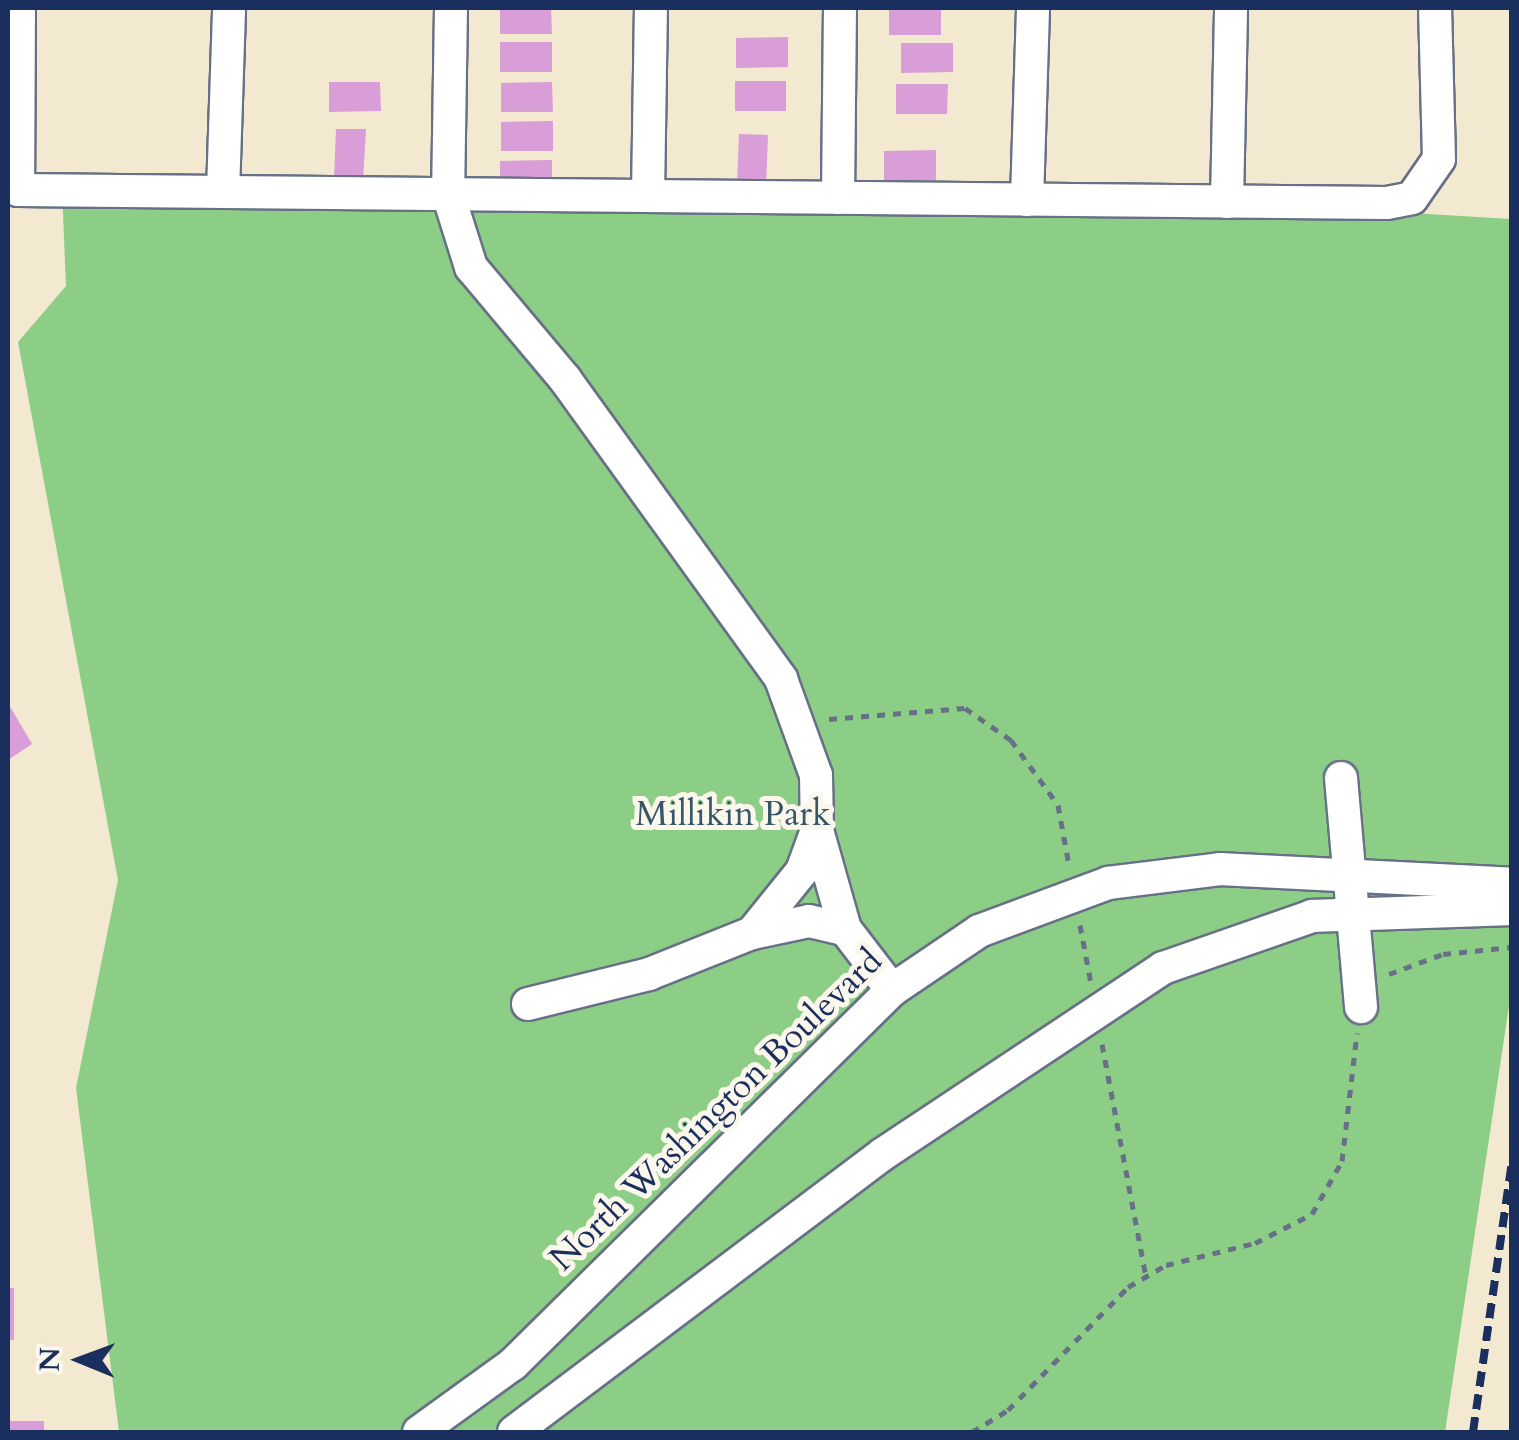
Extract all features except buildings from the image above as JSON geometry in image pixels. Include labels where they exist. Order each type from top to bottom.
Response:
[{"type":"street","points":[[19,8],[18,190],[1227,202],[1412,198],[1439,159],[1442,78],[1434,8]]},
{"type":"street","points":[[223,192],[229,8]]},
{"type":"street","points":[[451,8],[448,194],[471,267],[565,380],[770,664],[816,774],[817,830],[845,929],[892,990]]},
{"type":"street","points":[[648,196],[650,8]]},
{"type":"street","points":[[838,198],[840,8]]},
{"type":"street","points":[[1026,200],[1033,8]]},
{"type":"street","points":[[1227,202],[1231,8]]},
{"type":"street","points":[[1342,778],[1354,870],[1351,917],[1361,1008]]},
{"type":"street","points":[[752,933],[802,871],[817,830]]},
{"type":"street","name":"North Washington Boulevard","points":[[420,1432],[514,1364],[892,990],[979,930],[1108,883],[1220,869],[1354,870],[1512,884]]},
{"type":"street","points":[[514,1432],[803,1211],[1162,968],[1262,927],[1351,917],[1512,909]]},
{"type":"street","points":[[528,1004],[649,974],[752,933],[809,920],[845,929]]},
{"type":"path","points":[[797,725],[892,707],[965,708],[1012,740],[1058,804],[1070,868]]},
{"type":"path","points":[[1080,921],[1092,986]]},
{"type":"path","points":[[972,1432],[1146,1277],[1312,1214],[1342,1161],[1361,1008],[1399,966],[1512,948]]},
{"type":"path","points":[[1102,1040],[1146,1277]]},
{"type":"green space","name":"Millikin Park","points":[[62,190],[1227,202],[1511,219],[1512,986],[1445,1432],[119,1432],[76,1088],[118,880],[18,342],[66,286]]},
{"type":"railway","points":[[1473,1432],[1512,1161]]}]
